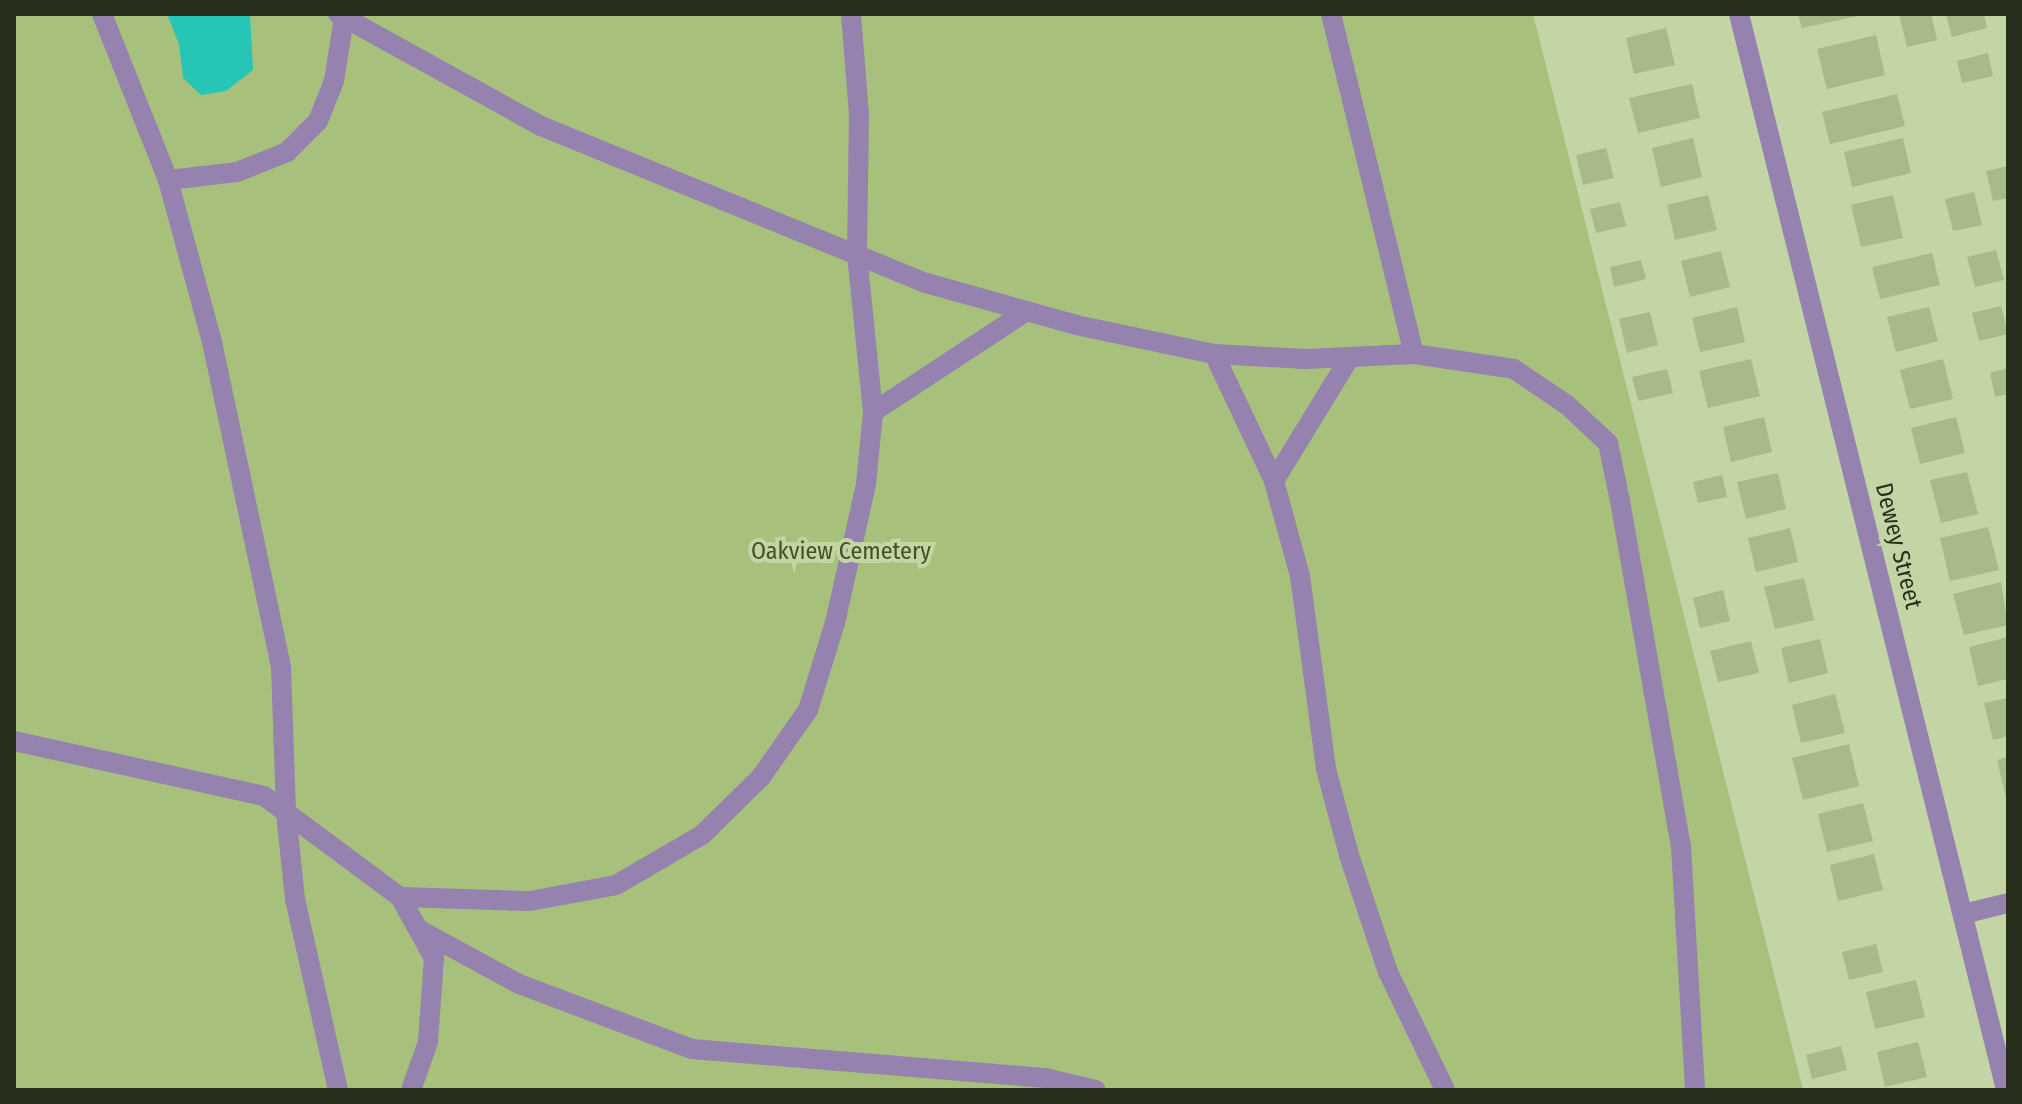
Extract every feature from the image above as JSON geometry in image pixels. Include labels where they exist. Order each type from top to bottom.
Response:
[{"type":"street","points":[[102,14],[168,180],[212,342],[281,667],[286,813],[295,899],[338,1090]]},
{"type":"street","points":[[400,897],[530,901],[616,885],[702,835],[761,777],[808,710],[831,637],[866,484],[873,412],[857,255],[859,114],[851,14]]},
{"type":"street","points":[[1331,14],[1414,354]]},
{"type":"street","name":"Dewey Street","points":[[1739,14],[2006,1090]]},
{"type":"street","points":[[168,180],[237,172],[287,152],[318,121],[334,81],[341,16],[541,126],[926,283],[1027,311],[1214,354],[1350,357],[1414,354],[1514,369],[1567,405],[1608,443],[1681,846],[1695,1090]]},
{"type":"street","points":[[873,412],[1027,311]]},
{"type":"street","points":[[1214,354],[1274,481],[1300,576],[1326,769],[1349,855],[1388,972],[1445,1090]]},
{"type":"street","points":[[1274,481],[1350,357]]},
{"type":"street","points":[[14,741],[264,796],[400,897],[434,958],[428,1042],[411,1090]]},
{"type":"street","points":[[1963,914],[2008,903]]},
{"type":"street","points":[[418,929],[519,984],[692,1049],[888,1069],[1045,1078],[1096,1090]]},
{"type":"green space","name":"Oakview Cemetery","points":[[14,14],[1533,14],[1803,1090],[14,1090]]},
{"type":"water","points":[[167,14],[250,14],[253,70],[226,91],[201,95],[183,78],[179,44]]},
{"type":"building","points":[[1798,14],[1862,14],[1862,15],[1802,28]]},
{"type":"building","points":[[1899,14],[1931,14],[1937,40],[1907,47]]},
{"type":"building","points":[[1946,14],[1984,14],[1987,28],[1952,37]]},
{"type":"building","points":[[1666,28],[1675,65],[1634,74],[1626,38]]},
{"type":"building","points":[[1876,35],[1885,75],[1827,89],[1817,49]]},
{"type":"building","points":[[1988,53],[1993,76],[1962,83],[1957,61]]},
{"type":"building","points":[[1692,84],[1700,118],[1638,133],[1629,98]]},
{"type":"building","points":[[1897,94],[1905,126],[1830,144],[1822,112]]},
{"type":"building","points":[[1693,138],[1702,177],[1661,187],[1652,148]]},
{"type":"building","points":[[1903,138],[1911,173],[1852,187],[1844,152]]},
{"type":"building","points":[[1606,148],[1614,178],[1583,185],[1576,155]]},
{"type":"building","points":[[2008,166],[2008,198],[1993,201],[1986,171]]},
{"type":"building","points":[[1974,192],[1982,225],[1953,231],[1945,199]]},
{"type":"building","points":[[1708,195],[1717,230],[1675,240],[1667,205]]},
{"type":"building","points":[[1893,195],[1903,238],[1861,247],[1851,205]]},
{"type":"building","points":[[1620,202],[1626,226],[1596,233],[1590,209]]},
{"type":"building","points":[[1996,250],[2004,280],[1975,287],[1967,257]]},
{"type":"building","points":[[1721,251],[1730,287],[1690,297],[1681,261]]},
{"type":"building","points":[[1932,253],[1940,285],[1880,299],[1872,267]]},
{"type":"building","points":[[1641,260],[1646,279],[1614,287],[1610,267]]},
{"type":"building","points":[[2001,306],[2008,334],[1979,341],[1972,313]]},
{"type":"building","points":[[1737,307],[1745,342],[1700,352],[1692,318]]},
{"type":"building","points":[[1929,307],[1938,341],[1896,352],[1887,317]]},
{"type":"building","points":[[1650,312],[1658,345],[1627,353],[1619,319]]},
{"type":"building","points":[[1751,359],[1760,396],[1708,408],[1699,371]]},
{"type":"building","points":[[1943,359],[1953,399],[1910,409],[1900,370]]},
{"type":"building","points":[[2008,368],[2008,394],[1995,397],[1990,373]]},
{"type":"building","points":[[1667,369],[1673,393],[1638,401],[1632,377]]},
{"type":"building","points":[[1764,417],[1772,452],[1731,462],[1723,427]]},
{"type":"building","points":[[1956,417],[1965,453],[1920,464],[1911,428]]},
{"type":"building","points":[[1967,472],[1978,514],[1941,523],[1930,480]]},
{"type":"building","points":[[1778,473],[1786,509],[1746,519],[1737,482]]},
{"type":"building","points":[[1722,475],[1727,497],[1698,503],[1693,482]]},
{"type":"building","points":[[1988,527],[1999,570],[1950,581],[1940,538]]},
{"type":"building","points":[[1790,528],[1798,562],[1756,572],[1748,538]]},
{"type":"building","points":[[1804,578],[1814,620],[1775,629],[1764,587]]},
{"type":"building","points":[[2001,582],[2008,625],[1964,635],[1953,594]]},
{"type":"building","points":[[1723,590],[1730,621],[1700,628],[1693,598]]},
{"type":"building","points":[[2008,637],[2008,679],[1978,686],[1969,647]]},
{"type":"building","points":[[1820,639],[1828,673],[1789,683],[1781,648]]},
{"type":"building","points":[[1751,641],[1759,673],[1718,682],[1710,651]]},
{"type":"building","points":[[1835,694],[1845,733],[1801,743],[1792,705]]},
{"type":"building","points":[[2008,698],[2008,736],[1993,740],[1984,703]]},
{"type":"building","points":[[1849,744],[1859,786],[1803,800],[1792,758]]},
{"type":"building","points":[[2008,757],[2008,801],[2007,802],[1997,760]]},
{"type":"building","points":[[1863,803],[1873,841],[1827,852],[1818,814]]},
{"type":"building","points":[[1874,854],[1883,890],[1838,901],[1830,865]]},
{"type":"building","points":[[1876,944],[1883,972],[1849,980],[1842,952]]},
{"type":"building","points":[[1916,980],[1925,1017],[1875,1029],[1866,992]]},
{"type":"building","points":[[1918,1042],[1927,1077],[1885,1087],[1877,1052]]},
{"type":"building","points":[[1841,1046],[1847,1070],[1812,1079],[1806,1055]]}]
